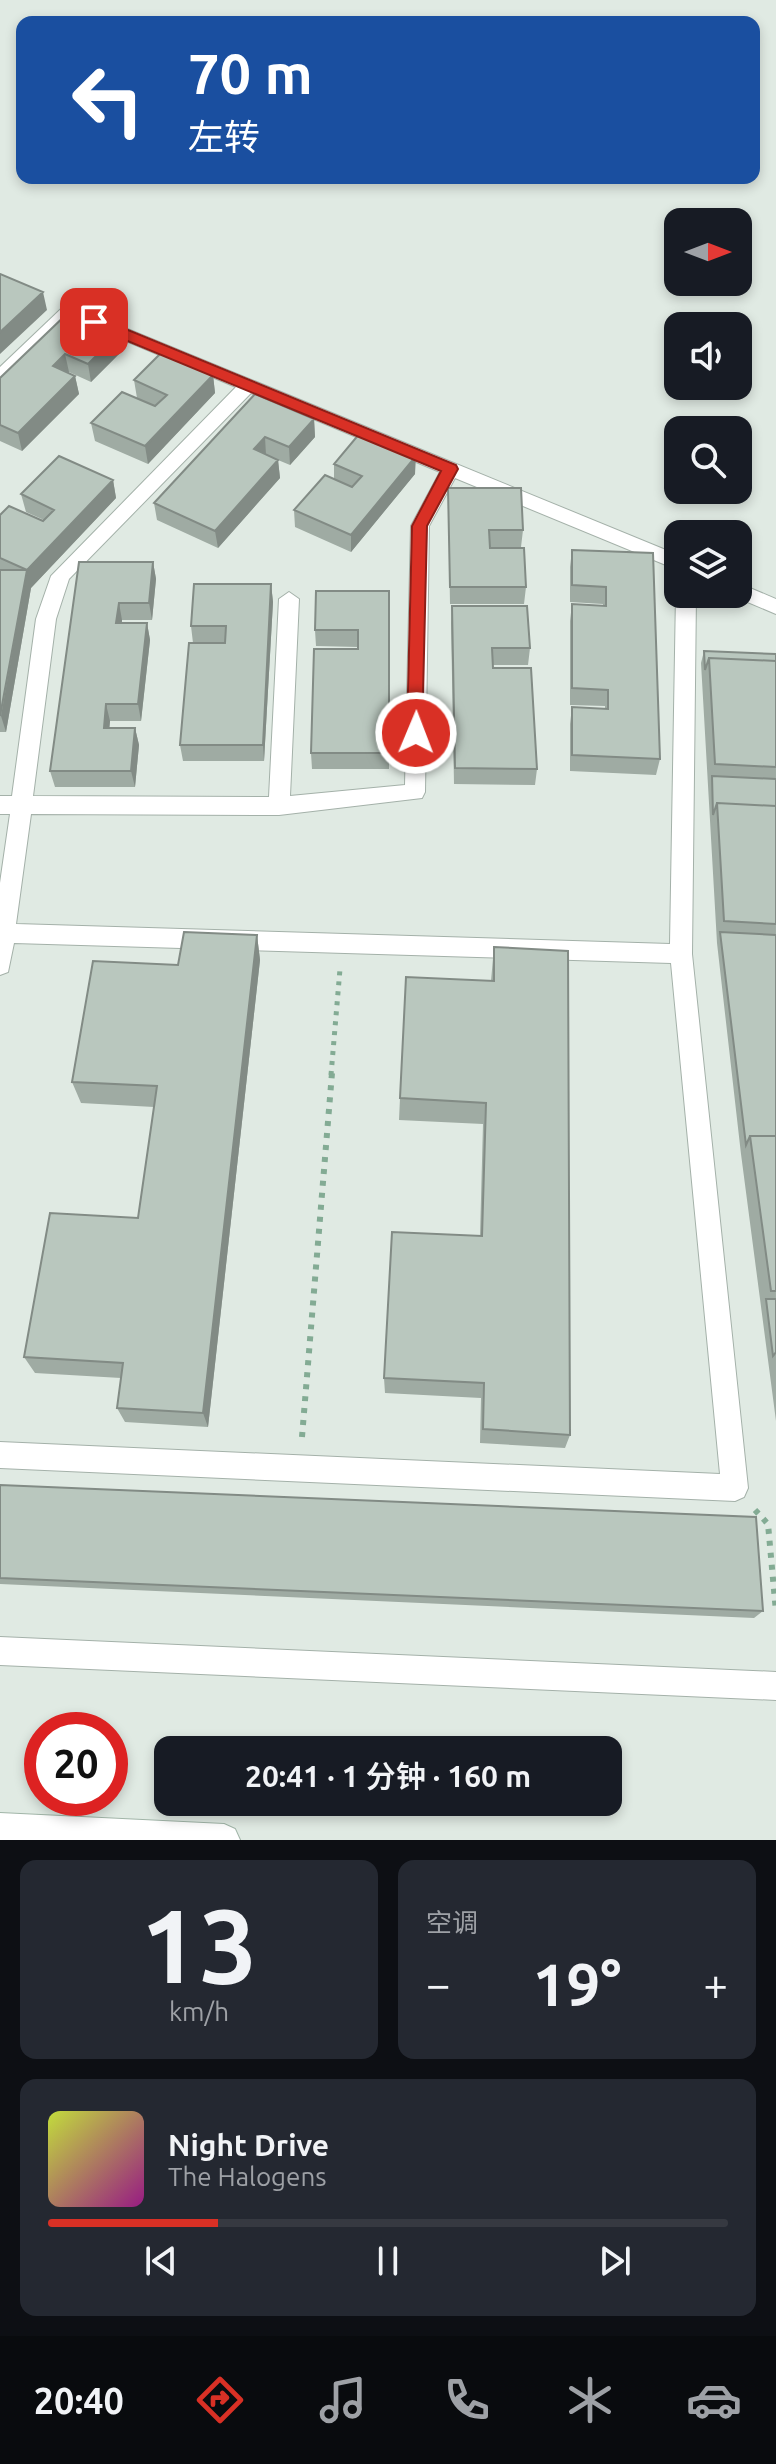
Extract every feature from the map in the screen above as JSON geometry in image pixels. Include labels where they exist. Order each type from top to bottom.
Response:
[{"type":"street","points":[[0,1829],[224,1840]]},
{"type":"lane","points":[[0,377],[69,311],[664,557]]},
{"type":"lane","points":[[0,965],[46,619],[61,576],[248,385]]},
{"type":"lane","points":[[0,805],[279,806],[415,792],[420,526],[450,469]]},
{"type":"lane","points":[[752,596],[776,607]]},
{"type":"lane","points":[[279,806],[289,599]]},
{"type":"lane","points":[[0,1455],[735,1488],[681,954],[686,608]]},
{"type":"lane","points":[[5,933],[681,954]]},
{"type":"lane","points":[[0,1651],[776,1686]]},
{"type":"path","points":[[299,1468],[342,944]]},
{"type":"path","points":[[735,1488],[768,1524],[776,1612]]},
{"type":"building","points":[[0,274],[43,292],[0,332]]},
{"type":"building","points":[[72,309],[122,330],[88,364],[65,354],[53,366],[75,376],[18,433],[0,425],[0,378]]},
{"type":"building","points":[[161,353],[213,375],[145,446],[91,423],[122,392],[155,406],[167,395],[134,380]]},
{"type":"building","points":[[255,394],[314,419],[289,447],[265,437],[254,449],[278,460],[215,531],[154,503]]},
{"type":"building","points":[[360,433],[416,456],[351,535],[294,510],[325,475],[352,487],[362,476],[334,464]]},
{"type":"building","points":[[59,456],[113,480],[27,570],[0,558],[0,515],[9,506],[43,521],[54,510],[21,494]]},
{"type":"building","points":[[448,488],[521,488],[523,530],[489,530],[490,548],[524,548],[526,587],[450,587]]},
{"type":"building","points":[[572,550],[653,553],[660,759],[572,755],[572,707],[608,709],[608,690],[572,688],[572,604],[606,606],[606,587],[572,585]]},
{"type":"building","points":[[79,562],[153,562],[149,603],[119,603],[116,623],[147,623],[138,704],[106,704],[104,728],[135,728],[131,771],[50,771]]},
{"type":"building","points":[[0,570],[27,570],[0,716]]},
{"type":"building","points":[[194,584],[271,584],[263,745],[180,745],[189,643],[225,643],[226,626],[191,626]]},
{"type":"building","points":[[316,591],[389,591],[389,753],[311,753],[314,649],[358,649],[358,630],[315,630]]},
{"type":"building","points":[[452,606],[527,606],[530,648],[492,648],[493,668],[531,668],[537,769],[455,768]]},
{"type":"building","points":[[704,651],[776,654],[776,661],[709,658],[705,670]]},
{"type":"building","points":[[709,658],[776,661],[776,767],[715,764]]},
{"type":"building","points":[[712,776],[776,779],[776,806],[717,803],[713,815]]},
{"type":"building","points":[[717,803],[776,806],[776,924],[724,921]]},
{"type":"building","points":[[184,932],[257,935],[203,1413],[117,1408],[123,1363],[24,1357],[50,1213],[138,1218],[157,1086],[72,1082],[93,961],[178,965]]},
{"type":"building","points":[[720,932],[776,935],[776,1136],[750,1136],[746,1145]]},
{"type":"building","points":[[494,947],[568,951],[570,1435],[483,1429],[484,1383],[384,1378],[392,1232],[482,1236],[486,1103],[400,1098],[406,977],[494,981]]},
{"type":"building","points":[[750,1136],[776,1136],[776,1291],[771,1291]]},
{"type":"building","points":[[766,1299],[776,1299],[776,1352],[773,1356]]},
{"type":"building","points":[[0,1485],[756,1517],[763,1611],[0,1578]]},
{"type":"route","points":[[94,322],[450,469],[420,526],[416,733]]}]
